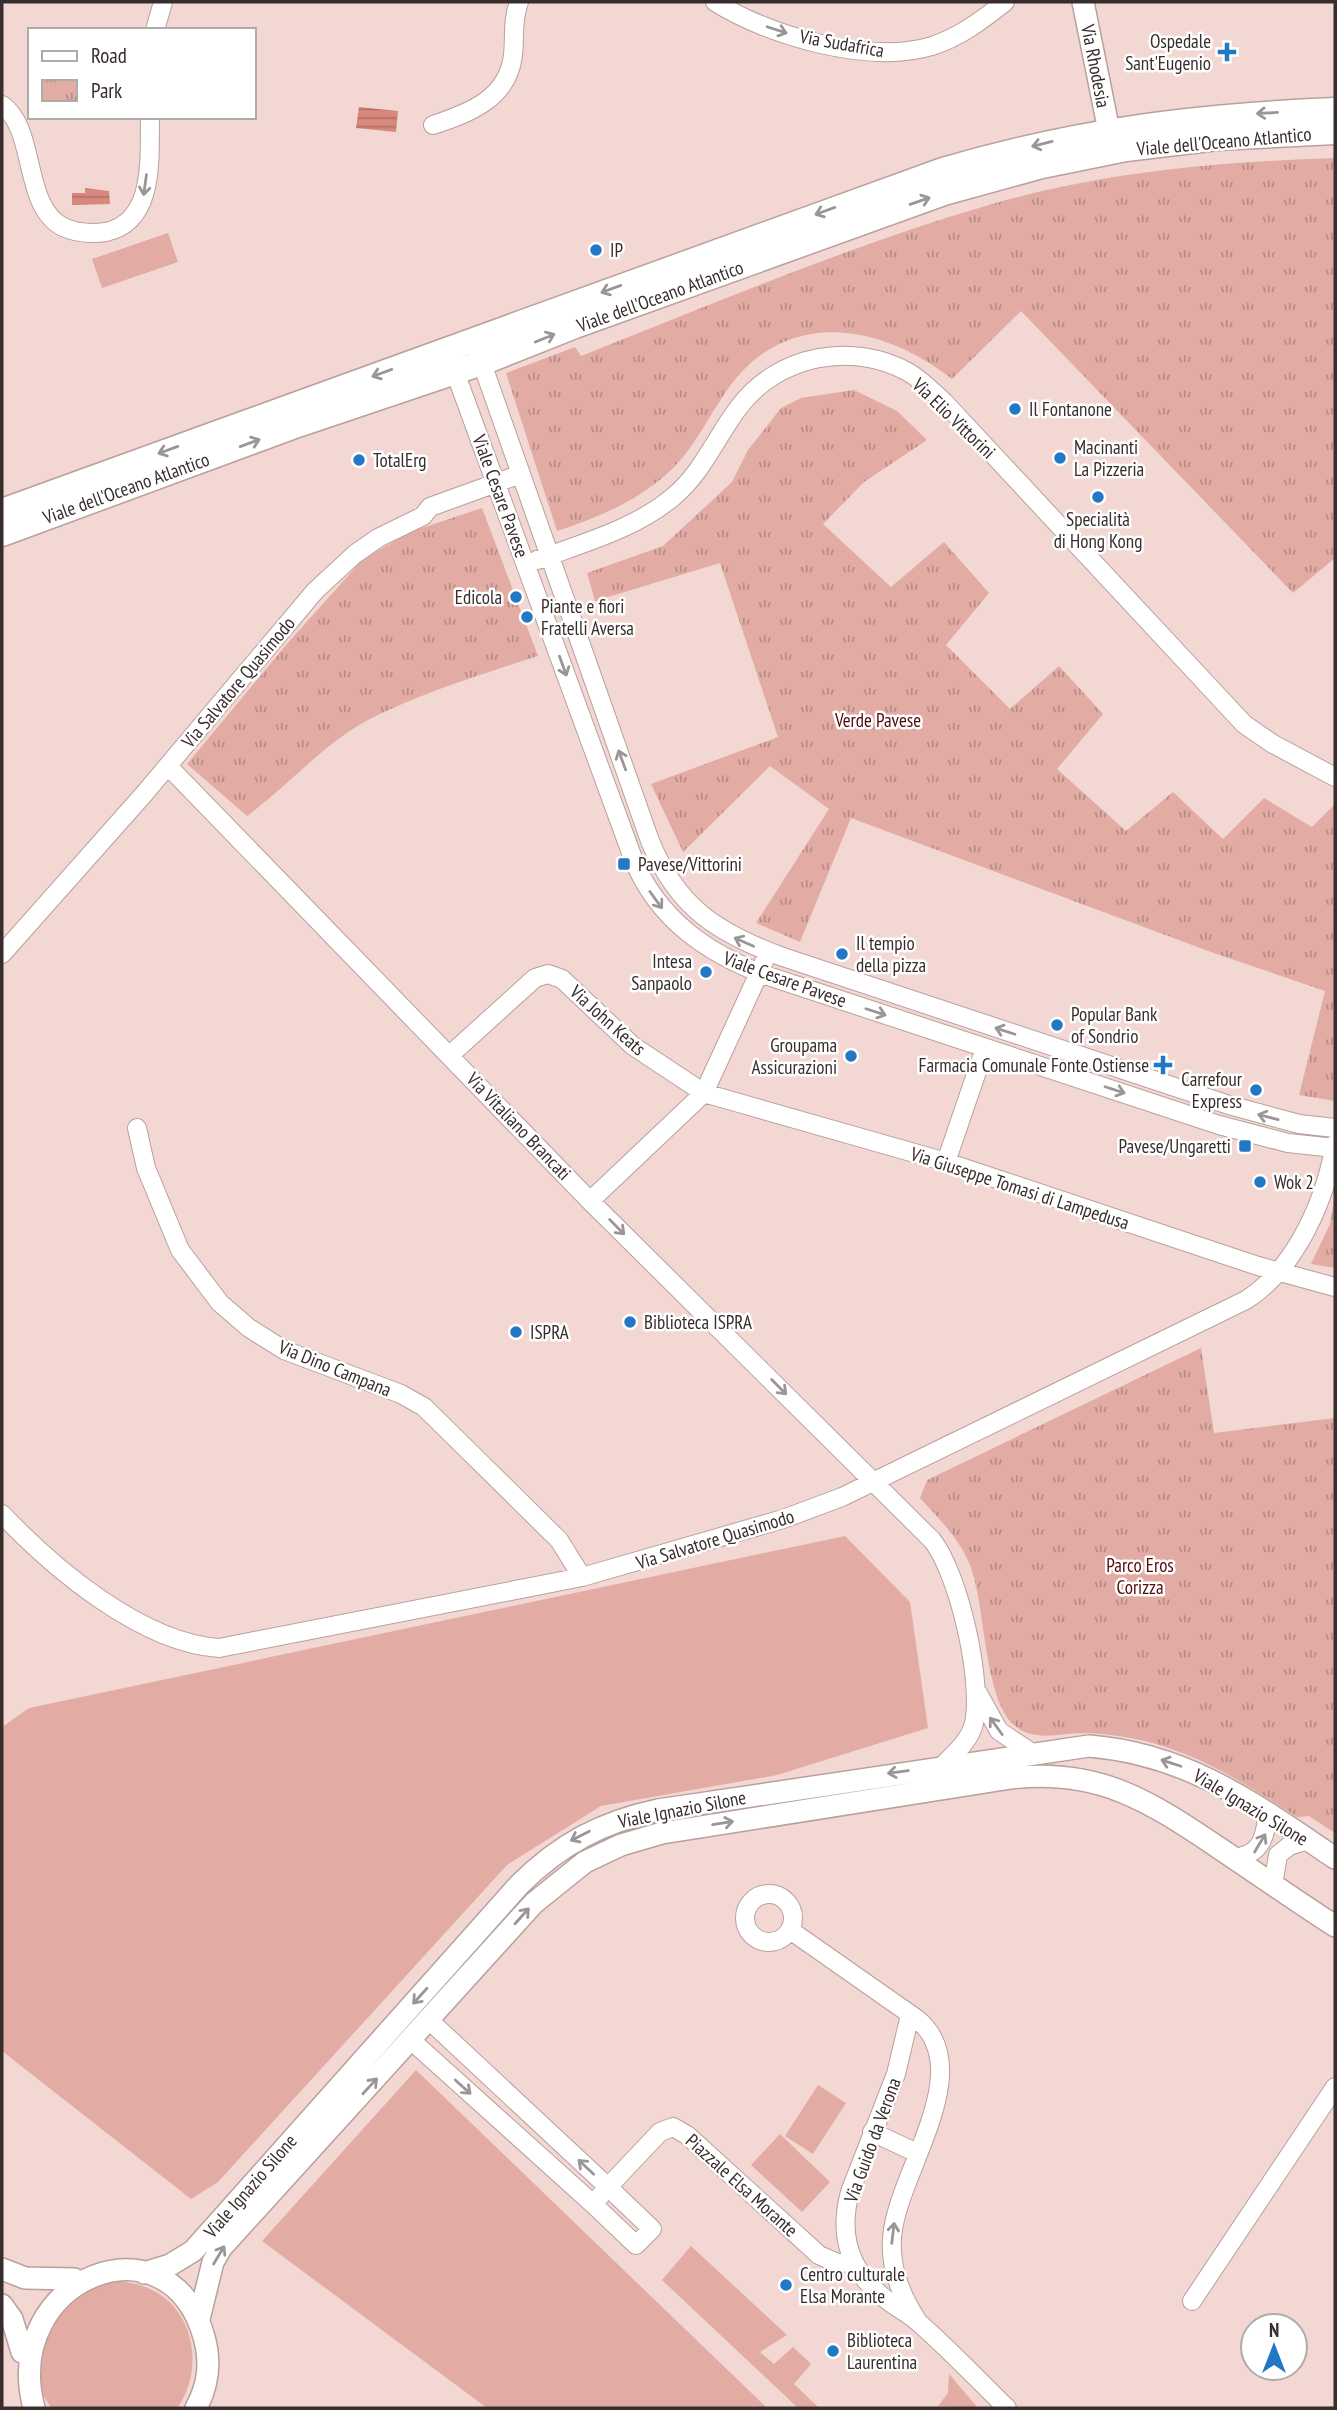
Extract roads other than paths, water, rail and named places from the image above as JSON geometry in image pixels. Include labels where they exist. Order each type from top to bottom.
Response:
[{"type":"main road","name":"Viale dell'Oceano Atlantico","points":[[2,534],[292,427],[451,361],[473,339],[943,170],[1111,140],[1213,116],[1335,110]]},
{"type":"main road","name":"Viale dell'Oceano Atlantico","points":[[2,511],[451,361],[482,363],[588,321],[944,193],[1034,168],[1111,140],[1200,139],[1335,132]]},
{"type":"street","points":[[156,28],[163,2]]},
{"type":"street","points":[[433,125],[480,106],[504,84],[512,63],[514,21],[519,2]]},
{"type":"street","name":"Via Sudafrica","points":[[715,2],[750,20],[811,40],[855,49],[894,52],[919,49],[951,38],[1005,2]]},
{"type":"street","name":"Via Rhodesia","points":[[1083,2],[1111,140]]},
{"type":"street","points":[[2,105],[14,120],[37,191],[50,216],[66,228],[88,233],[119,227],[138,210],[146,186],[150,119]]},
{"type":"street","name":"Viale Cesare Pavese","points":[[473,339],[548,556],[663,869],[683,898],[710,923],[768,952],[1253,1113],[1300,1124],[1335,1128]]},
{"type":"street","name":"Via Elio Vittorini","points":[[526,564],[629,524],[673,497],[705,462],[745,399],[781,372],[803,361],[835,355],[881,361],[913,375],[945,403],[1244,724],[1273,744],[1335,777]]},
{"type":"street","name":"Viale Cesare Pavese","points":[[451,361],[642,878],[664,911],[698,943],[724,958],[760,973],[1032,1064],[1257,1136],[1335,1147]]},
{"type":"street","name":"Via Salvatore Quasimodo","points":[[2,954],[168,766],[274,636],[341,566],[378,538],[423,516],[430,507],[521,474]]},
{"type":"street","name":"Via Vitaliano Brancati","points":[[168,766],[590,1201],[928,1535],[949,1565],[960,1604],[975,1686]]},
{"type":"street","points":[[590,1201],[704,1093],[768,952]]},
{"type":"street","name":"Via John Keats","points":[[450,1055],[535,978],[554,975],[562,979],[633,1046],[704,1093]]},
{"type":"street","points":[[1032,1064],[1039,1042]]},
{"type":"street","points":[[946,1162],[985,1048]]},
{"type":"street","name":"Via Giuseppe Tomasi di Lampedusa","points":[[704,1093],[946,1162],[1279,1273],[1335,1287]]},
{"type":"street","name":"Via Dino Campana","points":[[137,1128],[144,1163],[176,1240],[191,1268],[220,1303],[249,1328],[284,1350],[401,1394],[424,1407],[559,1540],[582,1577]]},
{"type":"street","name":"Via Salvatore Quasimodo","points":[[2,1514],[52,1560],[119,1610],[169,1636],[207,1647],[237,1646],[582,1577],[765,1525],[834,1501],[1219,1315],[1261,1290],[1279,1273],[1309,1221],[1335,1147]]},
{"type":"street","points":[[975,1686],[999,1731],[1032,1753]]},
{"type":"street","points":[[942,1766],[961,1746],[972,1728],[975,1686]]},
{"type":"street","name":"Viale Ignazio Silone","points":[[144,2273],[170,2264],[193,2251],[519,1885],[571,1841],[607,1824],[658,1810],[1081,1746],[1145,1755],[1202,1774],[1268,1812],[1335,1858]]},
{"type":"street","name":"Viale Ignazio Silone","points":[[199,2319],[213,2262],[221,2248],[412,2041],[528,1909],[558,1881],[610,1849],[662,1833],[1011,1778],[1057,1776],[1092,1781],[1133,1795],[1335,1926]]},
{"type":"street","points":[[1234,1858],[1253,1854],[1259,1849],[1265,1835],[1268,1812]]},
{"type":"street","points":[[1273,1885],[1278,1855],[1289,1846],[1309,1840]]},
{"type":"street","name":"Via Guido da Verona","points":[[790,1930],[910,2015],[933,2035],[940,2061],[938,2097],[895,2217],[891,2244],[898,2281],[917,2320]]},
{"type":"street","name":"Via Guido da Verona","points":[[910,2015],[896,2074],[872,2132],[846,2212],[846,2237],[853,2262],[875,2290],[917,2320],[1007,2408]]},
{"type":"street","points":[[412,2041],[636,2245],[652,2228],[430,2021]]},
{"type":"street","points":[[1192,2301],[1335,2087]]},
{"type":"street","name":"Piazzale Elsa Morante","points":[[593,2204],[660,2132],[673,2127],[687,2135],[825,2259],[837,2263],[853,2262]]},
{"type":"street","points":[[872,2132],[917,2153]]},
{"type":"street","points":[[2,2269],[25,2278],[74,2279],[108,2269],[144,2273],[164,2283],[181,2296],[199,2319],[209,2353],[202,2403]]},
{"type":"street","points":[[22,2354],[33,2318],[44,2302],[74,2279]]},
{"type":"street","points":[[2,2305],[12,2319],[22,2354],[22,2373],[34,2408]]},
{"type":"place","name":"Ospedale Sant'Eugenio","points":[[1227,52]]},
{"type":"place","name":"IP","points":[[596,250]]},
{"type":"place","name":"Il Fontanone","points":[[1015,409]]},
{"type":"place","name":"Macinanti La Pizzeria","points":[[1060,458]]},
{"type":"place","name":"TotalErg","points":[[359,460]]},
{"type":"place","name":"Specialità di Hong Kong","points":[[1098,497]]},
{"type":"place","name":"Edicola","points":[[516,597]]},
{"type":"place","name":"Piante e fiori Fratelli Aversa","points":[[527,617]]},
{"type":"place","name":"Pavese/Vittorini","points":[[624,864]]},
{"type":"place","name":"Il tempio della pizza","points":[[842,954]]},
{"type":"place","name":"Intesa Sanpaolo","points":[[706,972]]},
{"type":"place","name":"Popular Bank of Sondrio","points":[[1057,1025]]},
{"type":"place","name":"Groupama Assicurazioni","points":[[851,1056]]},
{"type":"place","name":"Farmacia Comunale Fonte Ostiense","points":[[1163,1065]]},
{"type":"place","name":"Carrefour Express","points":[[1256,1090]]},
{"type":"place","name":"Pavese/Ungaretti","points":[[1245,1146]]},
{"type":"place","name":"Wok 2","points":[[1260,1182]]},
{"type":"place","name":"Biblioteca ISPRA","points":[[630,1322]]},
{"type":"place","name":"ISPRA","points":[[516,1332]]},
{"type":"place","name":"Centro culturale Elsa Morante","points":[[786,2285]]},
{"type":"place","name":"Biblioteca Laurentina","points":[[833,2351]]},
{"type":"park label","name":"Verde Pavese","points":[[878,720]]},
{"type":"park label","name":"Parco Eros Corizza","points":[[1140,1576]]}]
